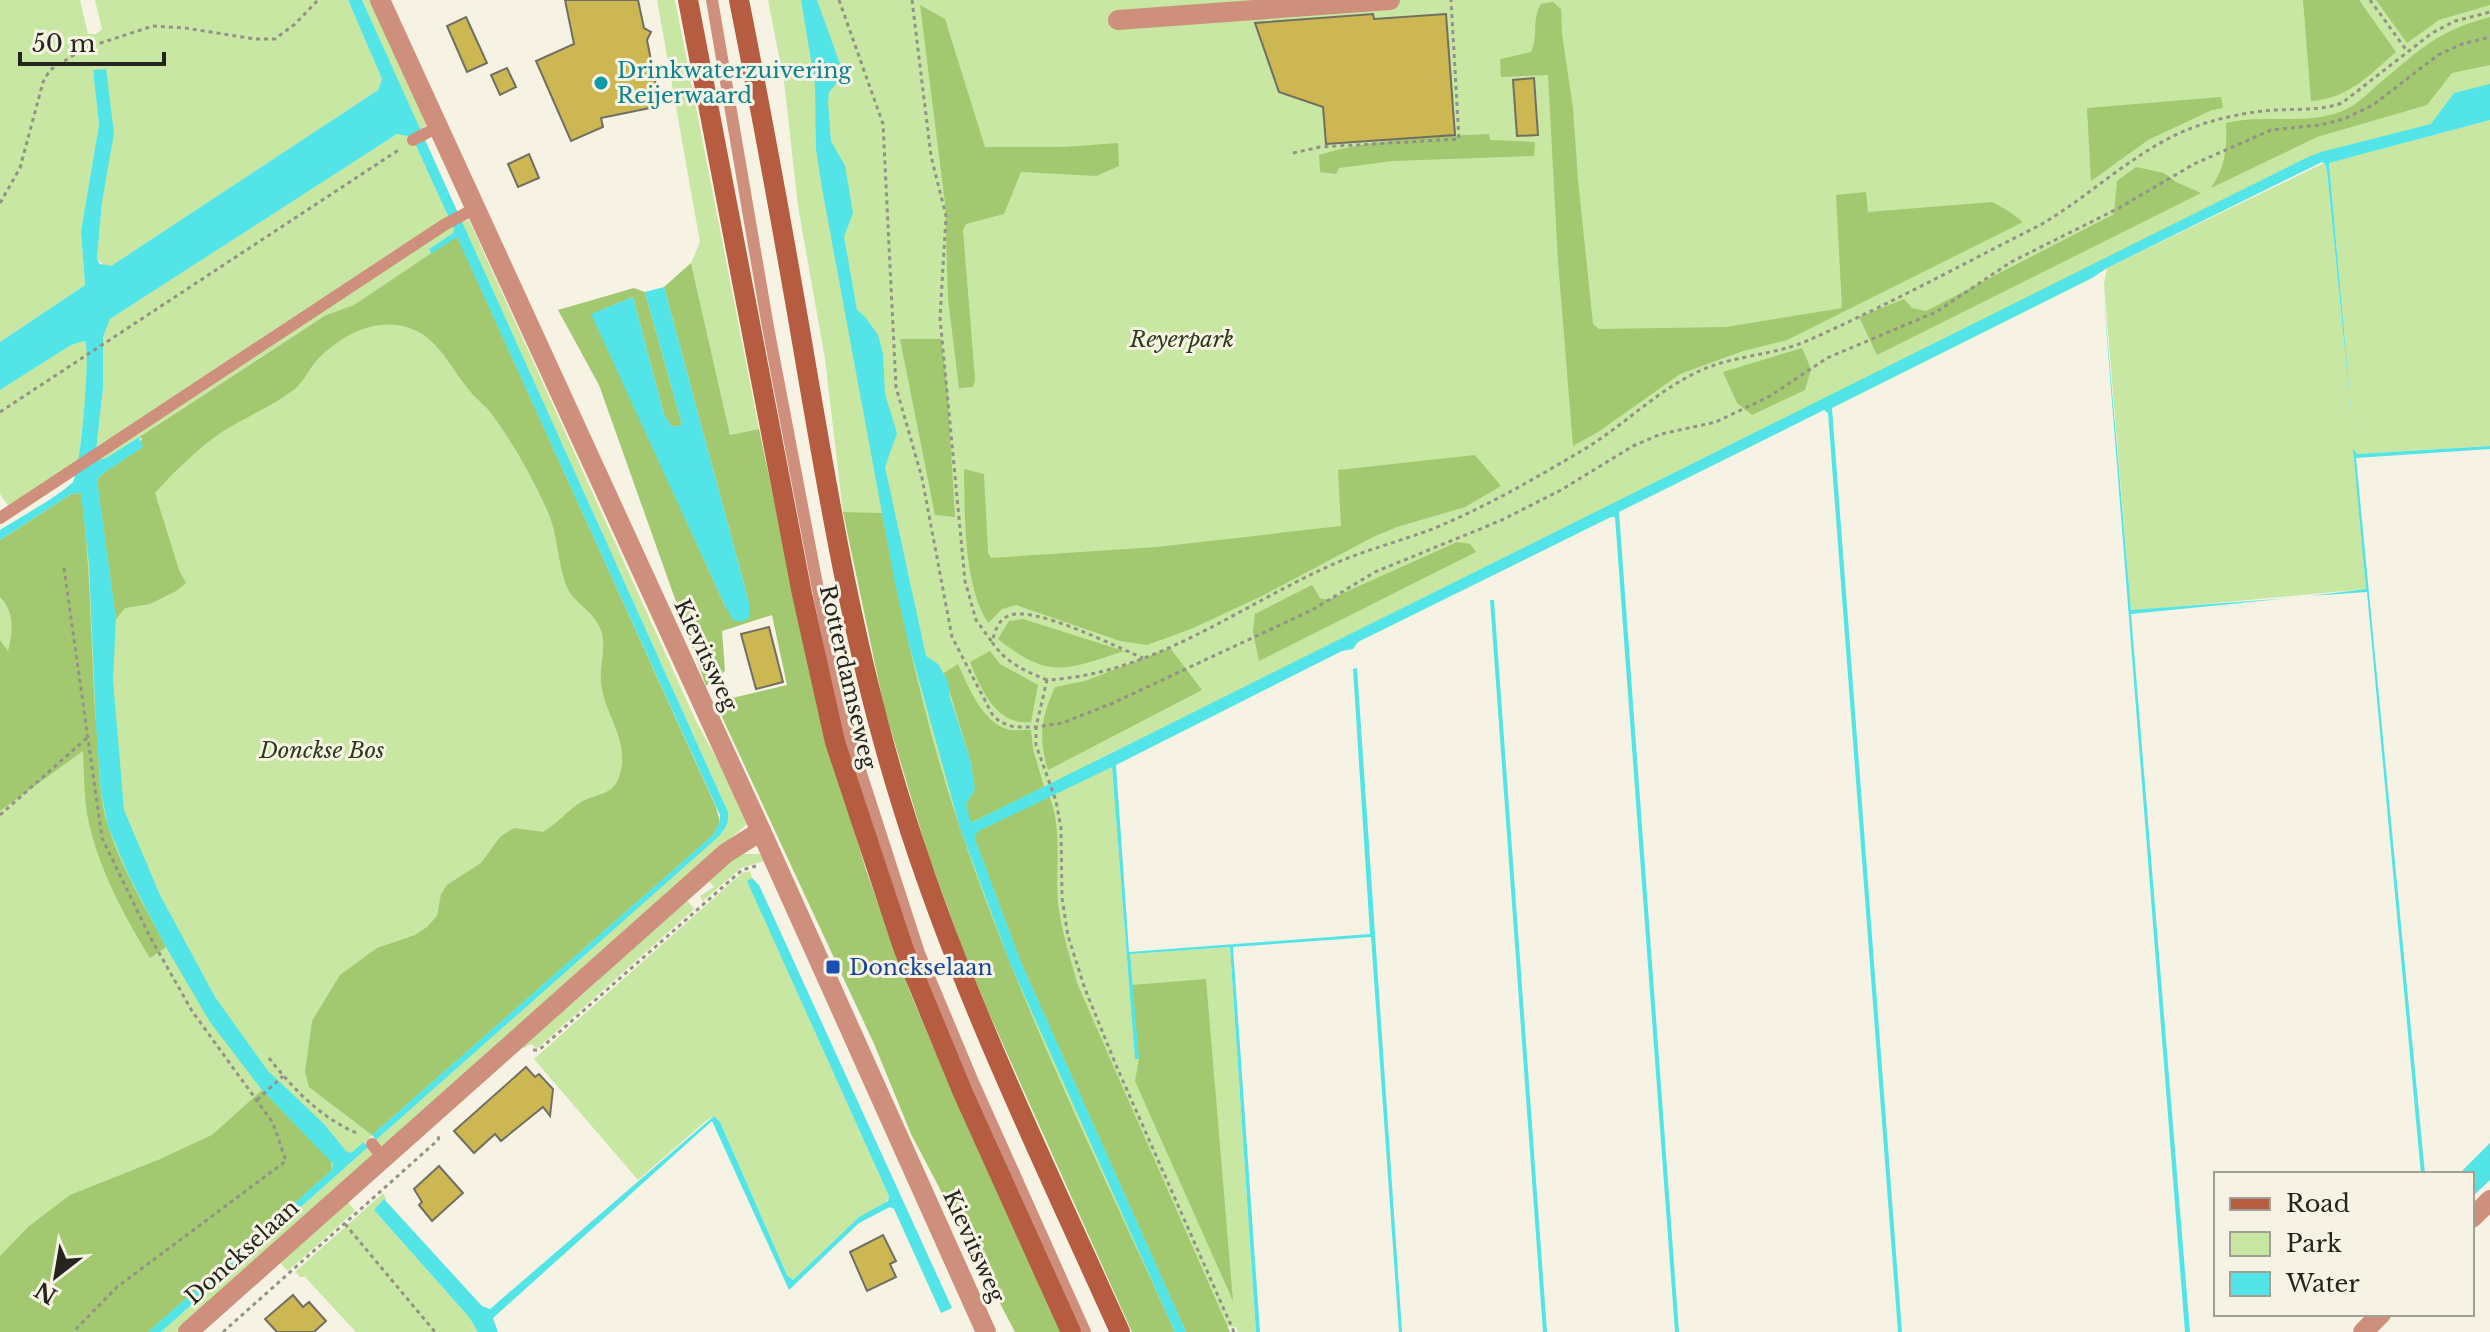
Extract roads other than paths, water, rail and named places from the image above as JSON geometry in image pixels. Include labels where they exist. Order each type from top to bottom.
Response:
[{"type":"main road","name":"Rotterdamseweg","points":[[688,0],[802,594],[835,742],[904,950],[963,1093],[1071,1332]]},
{"type":"main road","name":"Rotterdamseweg","points":[[739,0],[770,152],[844,575],[865,669],[900,799],[935,907],[1021,1113],[1120,1332]]},
{"type":"street","name":"Kievitsweg","points":[[380,0],[421,136],[468,212],[761,831],[986,1332]]},
{"type":"street","points":[[1118,20],[1390,0]]},
{"type":"street","name":"Donckselaan","points":[[188,1332],[378,1151],[726,853],[761,831]]},
{"type":"street","points":[[2474,1216],[2490,1200]]},
{"type":"street","points":[[2363,1332],[2379,1316]]},
{"type":"lane","name":"Rotterdamseweg","points":[[712,0],[768,327],[848,733],[919,953],[1085,1332]]},
{"type":"lane","points":[[0,518],[468,212]]},
{"type":"water","points":[[348,0],[362,0],[728,812],[728,820],[717,838],[376,1140],[372,1135],[713,835],[720,815],[457,237],[431,254],[429,249],[453,233],[454,229],[412,137],[397,134],[110,319],[103,337],[103,388],[95,461],[106,458],[139,437],[143,447],[97,480],[116,619],[113,680],[124,810],[160,895],[215,997],[268,1071],[324,1124],[346,1151],[351,1153],[364,1142],[368,1147],[161,1332],[148,1332],[332,1170],[333,1164],[262,1090],[210,1022],[128,874],[108,826],[101,792],[89,564],[81,493],[71,494],[0,540],[0,530],[73,482],[84,413],[85,341],[71,345],[0,390],[0,342],[85,285],[81,231],[99,125],[93,70],[106,69],[114,133],[102,202],[97,259],[100,264],[111,266],[378,90],[382,79]]},
{"type":"water","points":[[801,0],[817,0],[844,75],[829,92],[828,103],[831,141],[845,166],[853,213],[844,237],[857,310],[878,335],[883,354],[885,394],[897,433],[885,467],[926,656],[938,664],[948,681],[950,697],[970,759],[975,789],[966,804],[971,823],[2306,158],[2431,124],[2454,93],[2490,84],[2490,120],[2329,163],[2353,431],[2327,171],[2322,162],[1832,408],[1902,1332],[1898,1332],[1828,413],[1824,410],[1619,512],[1679,1332],[1675,1332],[1615,517],[1358,642],[1353,649],[1342,651],[1116,765],[1129,952],[1370,934],[1353,669],[1357,668],[1402,1332],[1399,1332],[1371,937],[1233,947],[1260,1332],[1256,1332],[1230,947],[1130,954],[1139,1059],[1135,1059],[1112,767],[977,832],[975,839],[1020,960],[1186,1332],[1175,1332],[1010,963],[960,828],[907,637],[894,578],[822,188],[816,149],[815,84]]},
{"type":"water","points":[[664,287],[749,603],[750,617],[744,621],[734,621],[726,608],[591,314],[633,297],[664,415],[672,427],[682,425],[645,292]]},
{"type":"water","points":[[2103,287],[2131,610],[2290,598],[2131,614],[2190,1332],[2185,1332]]},
{"type":"water","points":[[2490,446],[2490,449],[2356,458],[2425,1172],[2421,1172],[2367,592],[2310,596],[2366,589],[2353,448],[2357,454]]},
{"type":"water","points":[[1490,600],[1494,600],[1547,1332],[1543,1332]]},
{"type":"water","points":[[752,878],[759,885],[952,1308],[941,1313],[894,1209],[890,1207],[859,1223],[789,1290],[712,1121],[493,1318],[498,1332],[478,1332],[469,1317],[374,1210],[384,1199],[482,1306],[490,1309],[714,1116],[720,1122],[787,1275],[793,1280],[859,1217],[888,1201],[889,1196],[747,881]]},
{"type":"water","points":[[2490,1143],[2490,1180],[2474,1195],[2474,1172],[2461,1172]]},
{"type":"place","name":"Drinkwaterzuivering Reijerwaard","points":[[601,83]]},
{"type":"place","name":"Donckselaan","points":[[833,967]]},
{"type":"park label","name":"Reyerpark","points":[[1182,339]]},
{"type":"park label","name":"Donckse Bos","points":[[322,750]]}]
